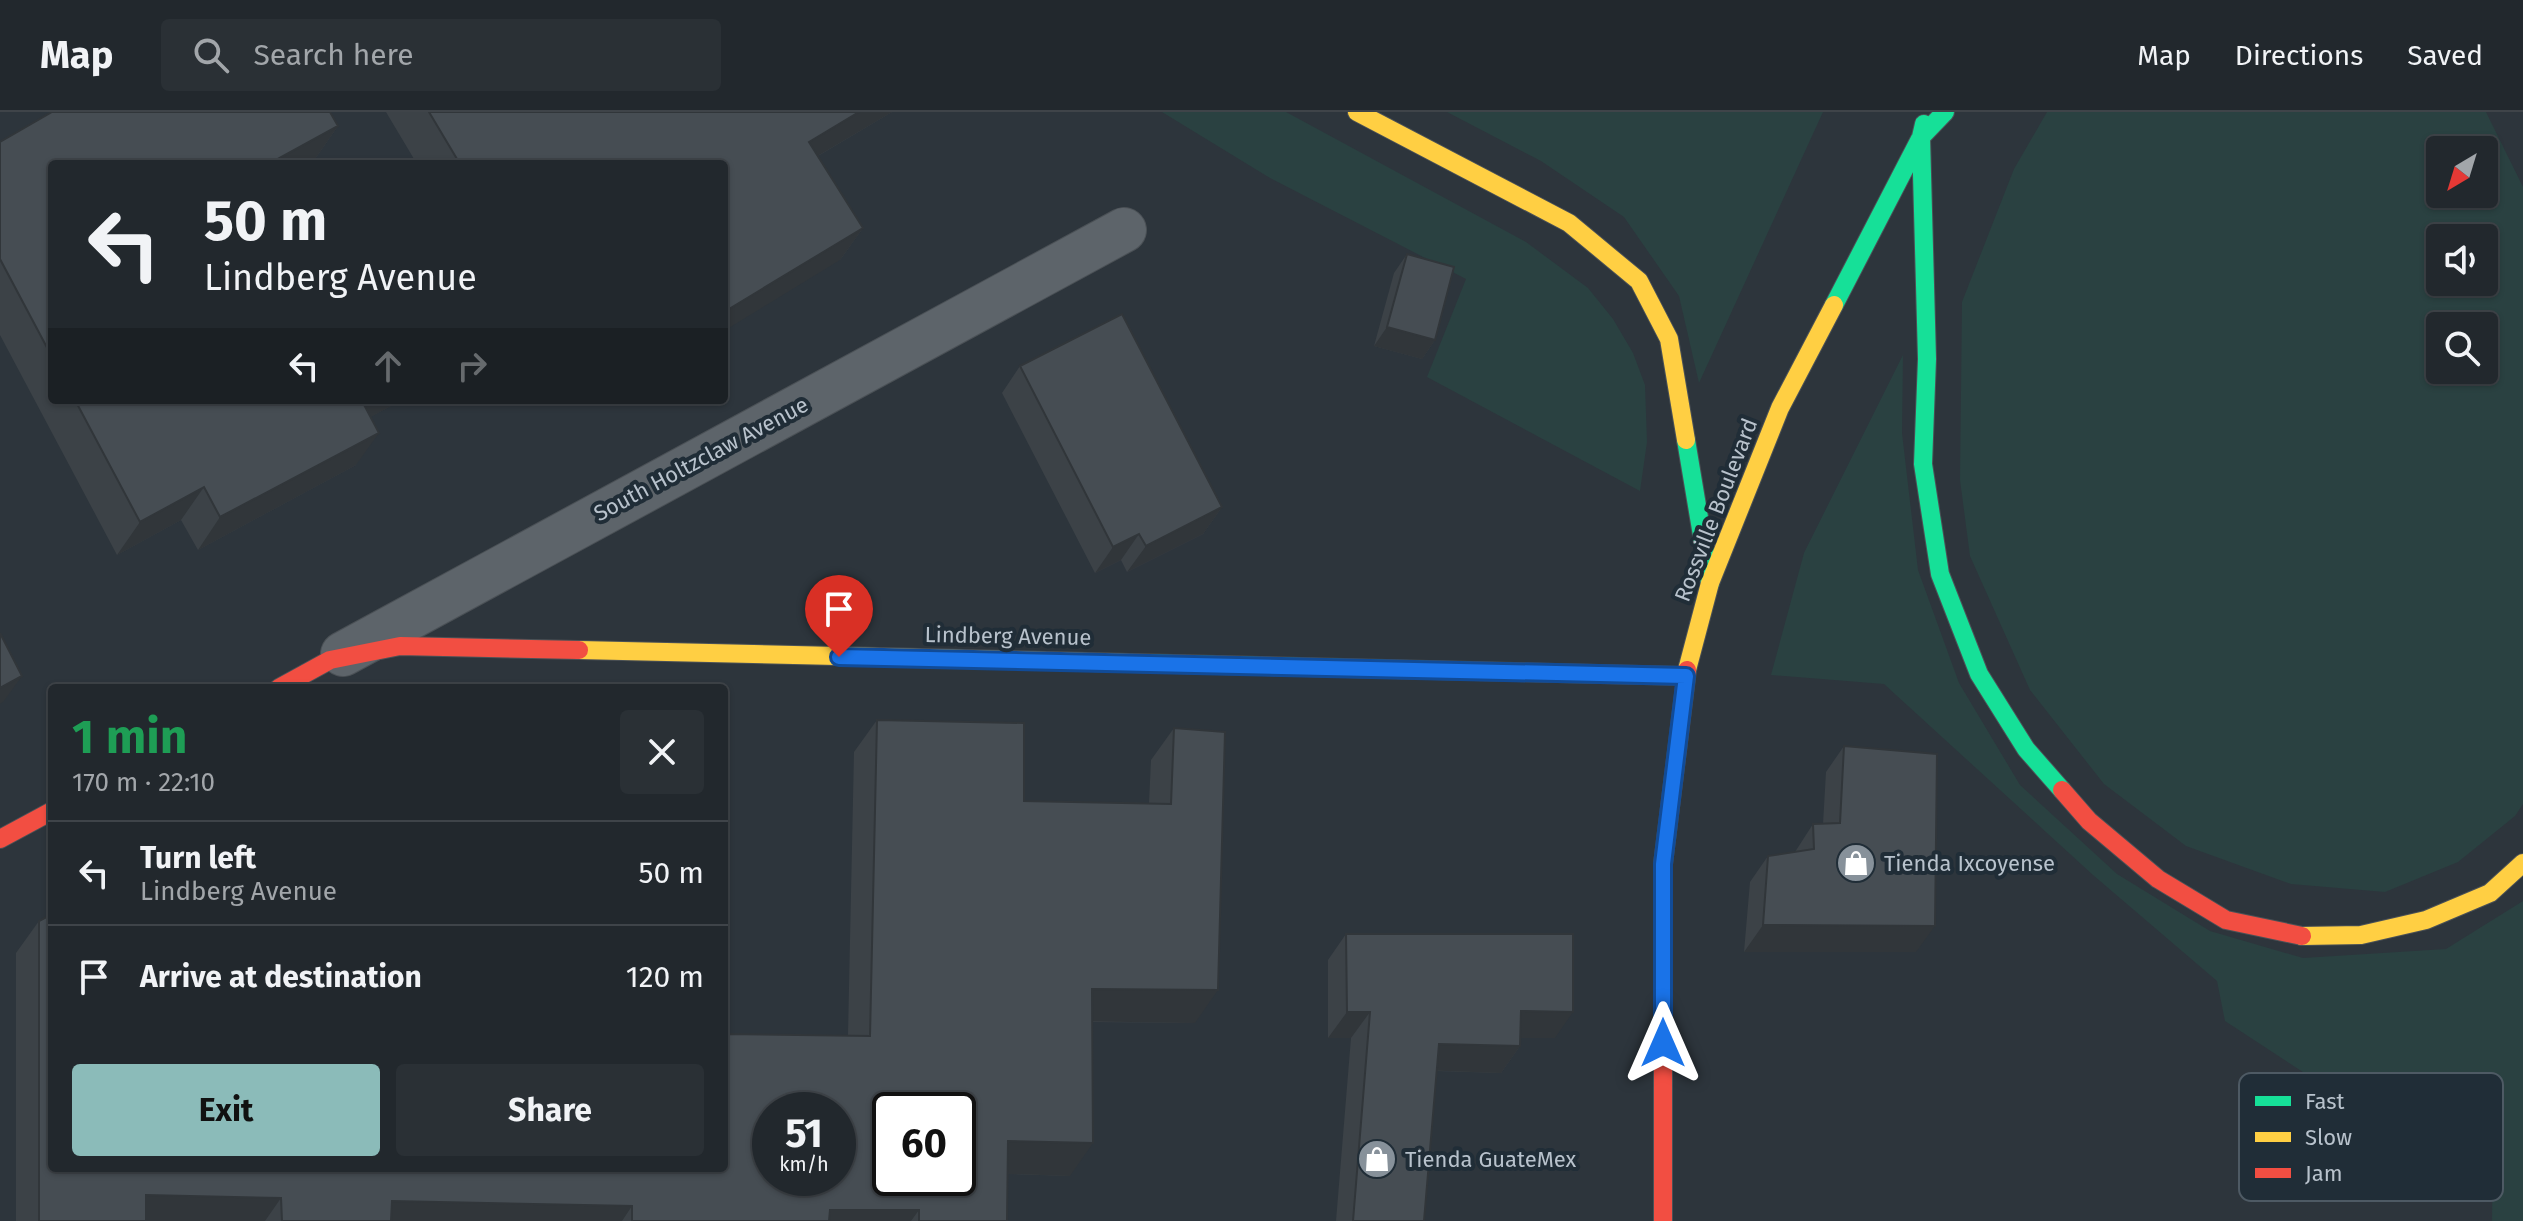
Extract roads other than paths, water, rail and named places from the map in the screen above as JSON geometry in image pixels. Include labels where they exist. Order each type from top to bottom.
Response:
[{"type":"main road","points":[[1357,112],[1569,223],[1639,281],[1669,339],[1710,583]]},
{"type":"main road","name":"Rossville Boulevard","points":[[1663,1221],[1663,864],[1686,676],[1710,583],[1780,408],[1921,137],[1927,112]]},
{"type":"main road","name":"Rossville Boulevard","points":[[1921,137],[1945,112]]},
{"type":"main road","points":[[1921,137],[1927,359],[1923,464],[1940,574],[1979,674],[2026,749],[2089,821],[2158,879],[2226,920],[2297,936],[2361,935],[2426,920],[2490,893],[2523,863]]},
{"type":"main road","name":"Lindberg Avenue","points":[[330,660],[400,646],[1686,676]]},
{"type":"main road","name":"South Holtzclaw Avenue","points":[[286,684],[330,660]]},
{"type":"main road","points":[[0,839],[48,813]]},
{"type":"street","name":"South Holtzclaw Avenue","points":[[330,660],[1124,230]]},
{"type":"place","name":"Tienda Ixcoyense","points":[[1856,863]]},
{"type":"place","name":"Tienda GuateMex","points":[[1377,1159]]}]
